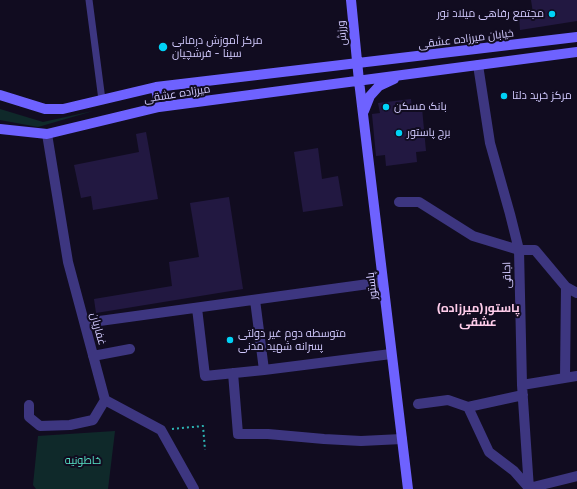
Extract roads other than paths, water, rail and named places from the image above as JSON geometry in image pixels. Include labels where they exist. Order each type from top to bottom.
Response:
[{"type":"main road","name":"ورزش","points":[[351,0],[359,81]]},
{"type":"main road","name":"خیابان میرزاده عشقی","points":[[357,64],[577,37]]},
{"type":"main road","points":[[359,81],[478,65],[577,55]]},
{"type":"main road","name":"میرزاده عشقی","points":[[0,95],[45,109],[63,109],[156,87],[357,64]]},
{"type":"main road","points":[[363,115],[370,96],[379,86],[407,75]]},
{"type":"main road","name":"میرزاده عشقی","points":[[0,129],[47,134],[159,107],[359,81]]},
{"type":"main road","name":"پاستور","points":[[359,81],[408,489]]},
{"type":"main road","points":[[156,87],[159,107]]},
{"type":"street","name":"اجاقی","points":[[478,65],[490,143],[519,250],[522,390],[529,489]]},
{"type":"street","points":[[0,135],[16,131]]},
{"type":"street","name":"غفاریان","points":[[47,134],[68,262],[105,400]]},
{"type":"street","points":[[399,202],[419,202],[473,236],[519,250],[535,250],[566,287],[577,293]]},
{"type":"street","points":[[85,323],[383,282]]},
{"type":"street","points":[[565,378],[566,287]]},
{"type":"street","points":[[255,300],[264,370]]},
{"type":"street","points":[[197,308],[205,376],[391,354]]},
{"type":"street","points":[[93,356],[130,349]]},
{"type":"street","points":[[233,373],[238,434],[268,434],[361,441],[402,439]]},
{"type":"street","points":[[418,404],[448,400],[468,407],[522,390],[577,376]]},
{"type":"street","points":[[29,405],[29,417],[40,426],[70,425],[93,420],[105,400],[161,430],[194,489]]},
{"type":"street","points":[[468,407],[489,452],[514,472],[529,489],[577,476]]},
{"type":"lane","points":[[89,0],[102,100]]},
{"type":"place","name":"مجتمع رفاهی میلاد نور","points":[[552,14]]},
{"type":"place","name":"مرکز آموزش درمانی سینا - فرشچیان","points":[[163,47]]},
{"type":"place","name":"مرکز خرید دلتا","points":[[504,96]]},
{"type":"place","name":"بانک مسکن","points":[[386,107]]},
{"type":"place","name":"برج پاستور","points":[[399,133]]},
{"type":"place","name":"متوسطه دوم غیر دولتی پسرانه شهید مدنی","points":[[230,340]]},
{"type":"district","name":"(پاستور(میرزاده عشقی","points":[[478,315]]},
{"type":"park label","name":"خاطونیه","points":[[83,461]]}]
